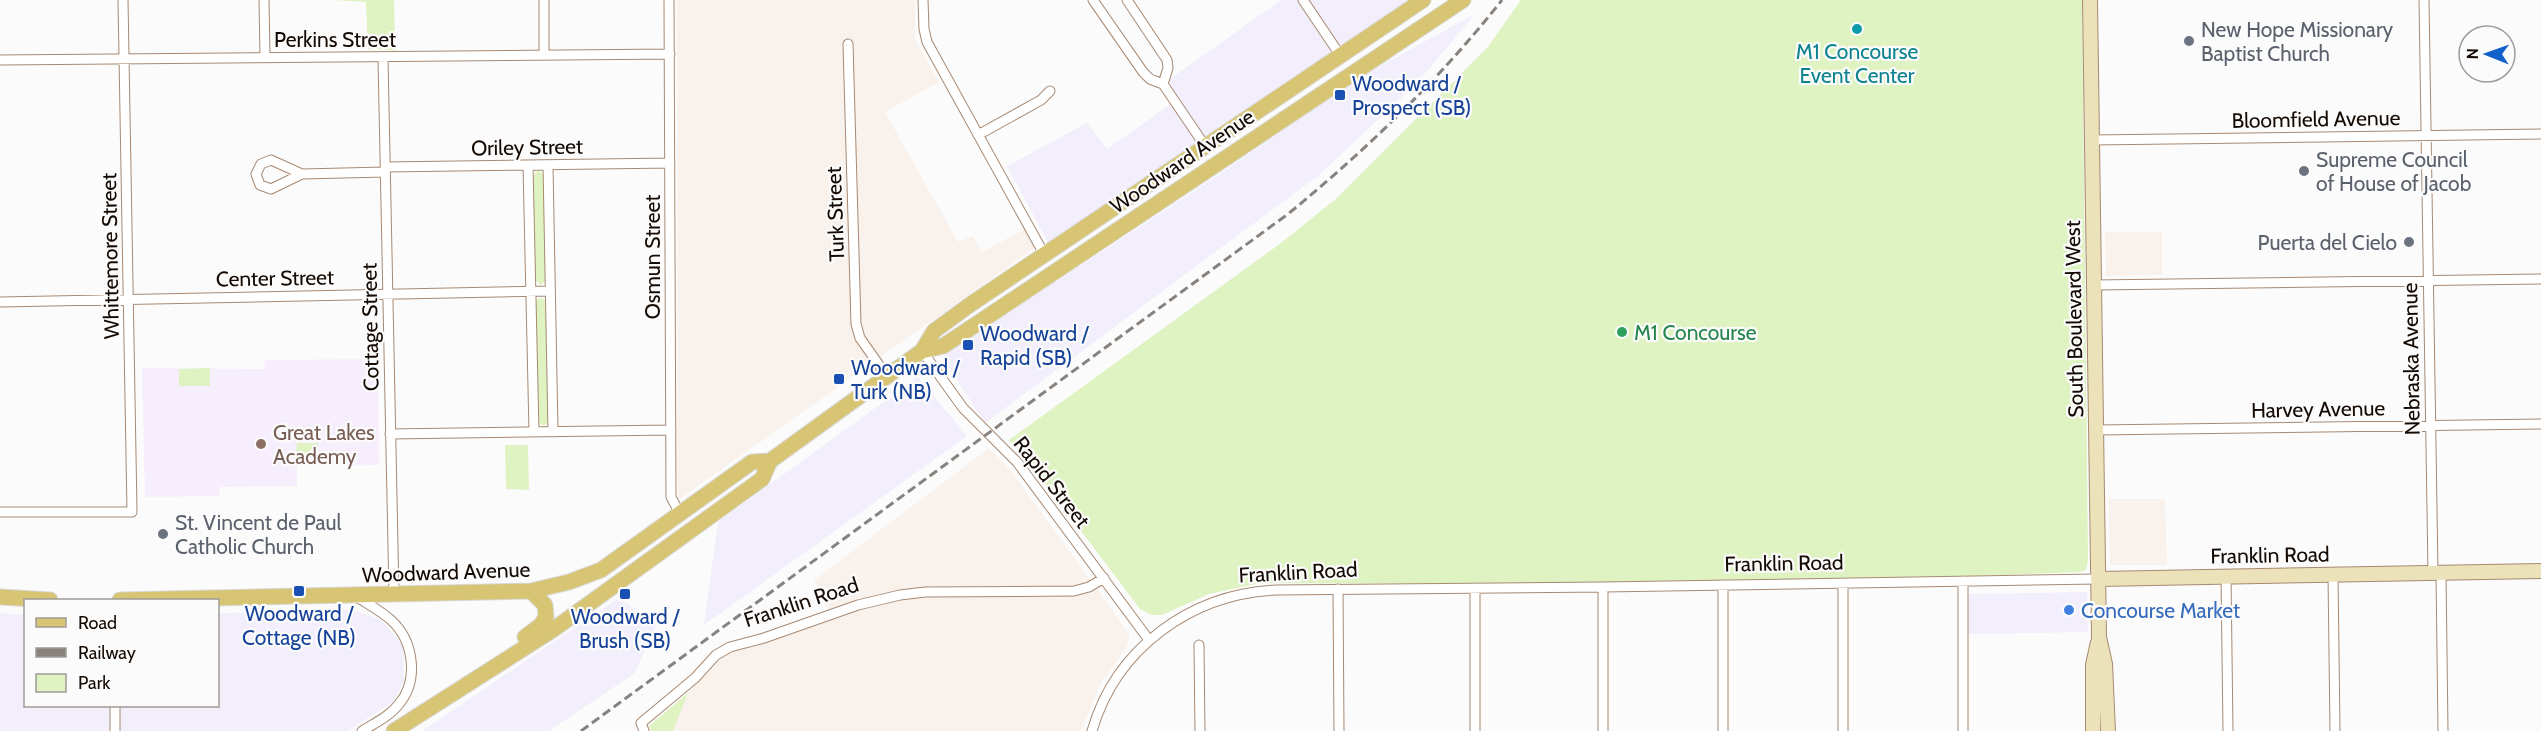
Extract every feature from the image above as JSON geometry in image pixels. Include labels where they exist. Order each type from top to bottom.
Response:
[{"type":"main road","name":"Woodward Avenue","points":[[922,351],[934,331],[1044,254],[1423,0]]},
{"type":"main road","name":"Woodward Avenue","points":[[394,731],[563,622],[762,479],[770,461],[886,375],[922,351],[943,346],[960,335],[1463,0]]},
{"type":"main road","points":[[1254,139],[1263,121],[1350,63],[1348,56],[1340,55]]},
{"type":"main road","points":[[1154,205],[1147,200],[1148,193],[1203,157],[1205,146]]},
{"type":"main road","name":"Woodward Avenue","points":[[179,599],[531,591],[569,582],[601,570],[752,462],[770,461]]},
{"type":"main road","points":[[472,681],[495,659],[541,625],[546,617],[545,605],[531,591]]},
{"type":"main road","points":[[0,597],[33,599]]},
{"type":"street","name":"Whittemore Street","points":[[0,512],[132,512],[123,0]]},
{"type":"street","points":[[264,0],[265,57]]},
{"type":"street","points":[[544,0],[544,56]]},
{"type":"street","name":"Osmun Street","points":[[669,0],[671,497],[679,512]]},
{"type":"street","points":[[923,0],[926,38],[1044,254]]},
{"type":"street","points":[[1093,0],[1145,75],[1163,84],[1205,146]]},
{"type":"street","points":[[1127,0],[1167,60],[1168,68],[1163,84]]},
{"type":"street","points":[[1303,0],[1340,55]]},
{"type":"street","name":"South Boulevard West","points":[[2090,0],[2099,637],[2105,664],[2108,731]]},
{"type":"street","name":"Nebraska Avenue","points":[[2424,0],[2430,425],[2443,731]]},
{"type":"street","name":"Turk Street","points":[[848,44],[856,324],[860,338],[886,375]]},
{"type":"street","name":"Perkins Street","points":[[0,60],[670,54]]},
{"type":"street","name":"Cottage Street","points":[[383,58],[394,595]]},
{"type":"street","points":[[978,135],[1041,100],[1050,91]]},
{"type":"street","name":"Bloomfield Avenue","points":[[2092,140],[2541,134]]},
{"type":"street","points":[[269,160],[276,161],[302,174],[271,189],[260,184],[256,174],[259,165],[269,160]]},
{"type":"street","name":"Oriley Street","points":[[302,174],[528,165],[670,163]]},
{"type":"street","points":[[528,165],[534,432]]},
{"type":"street","points":[[548,165],[553,432]]},
{"type":"street","points":[[2094,285],[2541,279]]},
{"type":"street","name":"Center Street","points":[[0,302],[550,291]]},
{"type":"street","name":"Rapid Street","points":[[922,351],[963,408],[1017,462],[1149,640]]},
{"type":"street","name":"Harvey Avenue","points":[[2096,430],[2541,424]]},
{"type":"street","points":[[390,434],[671,430]]},
{"type":"street","name":"Franklin Road","points":[[1092,731],[1100,709],[1115,681],[1149,640],[1188,613],[1231,596],[1267,590],[1843,584],[2541,571]]},
{"type":"street","points":[[2333,574],[2335,731]]},
{"type":"street","points":[[2226,576],[2228,731]]},
{"type":"street","name":"Franklin Road","points":[[642,727],[725,649],[888,597],[925,592],[1074,591],[1089,587],[1104,578]]},
{"type":"street","points":[[1963,581],[1963,731]]},
{"type":"street","points":[[1843,584],[1843,731]]},
{"type":"street","points":[[1723,585],[1723,731]]},
{"type":"street","points":[[1603,587],[1603,731]]},
{"type":"street","points":[[1475,588],[1475,731]]},
{"type":"street","points":[[1338,589],[1339,731]]},
{"type":"street","points":[[356,596],[386,615],[399,628],[408,644],[412,667],[408,689],[399,704],[362,731]]},
{"type":"street","name":"South Boulevard West","points":[[2093,731],[2092,664],[2099,637]]},
{"type":"street","points":[[1199,645],[1200,731]]},
{"type":"street","points":[[115,707],[115,731]]},
{"type":"shaded area","points":[[677,0],[915,0],[915,40],[939,82],[885,112],[958,242],[973,236],[982,252],[1029,227],[1039,245],[678,500]]},
{"type":"shaded area","points":[[1281,0],[1414,0],[1049,244],[1007,166],[1087,123],[1107,149],[1175,101],[1170,79]]},
{"type":"shaded area","points":[[1475,14],[1416,84],[1319,175],[985,423],[942,357],[1214,178],[1367,73]]},
{"type":"shaded area","points":[[2105,232],[2162,232],[2162,275],[2106,276]]},
{"type":"shaded area","name":"Great Lakes Academy","points":[[378,359],[379,465],[297,466],[297,486],[220,487],[219,496],[145,497],[142,368],[264,369],[265,360]]},
{"type":"shaded area","points":[[918,377],[967,436],[704,625],[718,522]]},
{"type":"shaded area","points":[[989,448],[1012,472],[1130,635],[1126,649],[1101,683],[1081,731],[673,731],[688,693],[726,654],[833,619],[814,580]]},
{"type":"shaded area","points":[[2109,499],[2165,499],[2167,565],[2110,565]]},
{"type":"shaded area","points":[[2087,592],[2088,632],[1968,634],[1968,594]]},
{"type":"shaded area","points":[[617,599],[658,620],[635,673],[549,731],[422,731]]},
{"type":"shaded area","points":[[353,610],[381,620],[403,645],[404,681],[393,702],[348,731],[0,731],[0,613],[24,615],[24,707],[219,707],[219,613]]},
{"type":"green space","points":[[334,0],[394,0],[395,50],[368,49],[366,2]]},
{"type":"green space","name":"M1 Concourse","points":[[1521,0],[2082,0],[2088,560],[2086,570],[1978,576],[1773,581],[1260,583],[1209,594],[1162,615],[1152,615],[1140,609],[1032,466],[1009,440],[1281,243],[1337,198],[1487,48]]},
{"type":"green space","points":[[538,170],[544,175],[546,281],[540,285],[535,279],[533,176]]},
{"type":"green space","points":[[542,298],[546,301],[549,421],[544,426],[538,422],[535,304],[537,299]]},
{"type":"green space","points":[[210,368],[210,386],[179,386],[179,369]]},
{"type":"green space","points":[[297,443],[318,443],[317,456],[296,456]]},
{"type":"green space","points":[[505,445],[528,445],[529,490],[506,489]]},
{"type":"green space","points":[[688,693],[673,731],[651,731],[649,726]]},
{"type":"railway","points":[[581,731],[1288,214],[1401,113],[1453,58],[1502,0]]},
{"type":"place","name":"M1 Concourse Event Center","points":[[1857,29]]},
{"type":"place","name":"New Hope Missionary Baptist Church","points":[[2189,41]]},
{"type":"place","name":"Woodward / Prospect (SB)","points":[[1340,95]]},
{"type":"place","name":"Supreme Council of House of Jacob","points":[[2304,171]]},
{"type":"place","name":"Puerta del Cielo","points":[[2409,242]]},
{"type":"place","name":"M1 Concourse","points":[[1622,332]]},
{"type":"place","name":"Woodward / Rapid (SB)","points":[[968,345]]},
{"type":"place","name":"Woodward / Turk (NB)","points":[[839,379]]},
{"type":"place","name":"Great Lakes Academy","points":[[261,444]]},
{"type":"place","name":"St. Vincent de Paul Catholic Church","points":[[163,534]]},
{"type":"place","name":"Woodward / Cottage (NB)","points":[[299,591]]},
{"type":"place","name":"Woodward / Brush (SB)","points":[[625,594]]},
{"type":"place","name":"Concourse Market","points":[[2069,610]]}]
